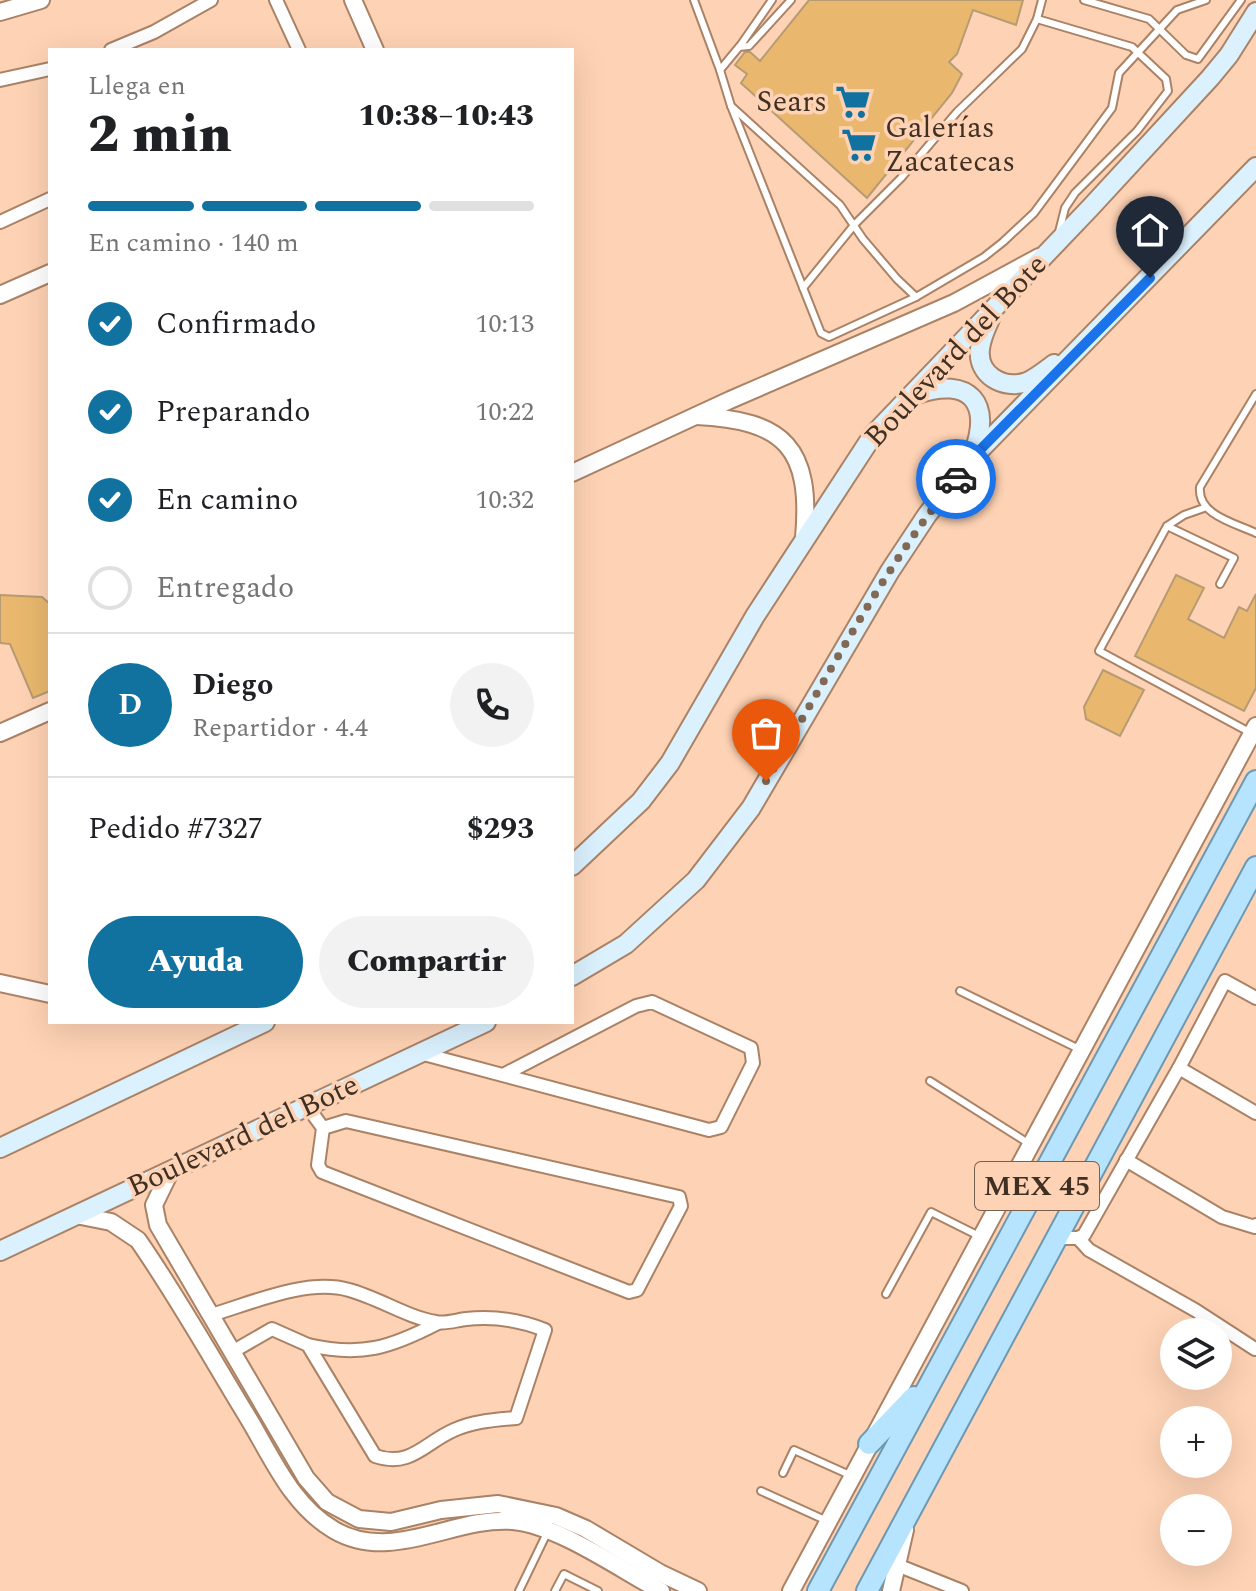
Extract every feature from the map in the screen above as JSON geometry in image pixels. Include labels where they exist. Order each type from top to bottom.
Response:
[{"type":"main road","name":"Boulevard del Bote","points":[[574,864],[641,801],[670,763],[755,616],[873,435],[1210,78],[1229,55],[1256,12]]},
{"type":"main road","points":[[574,975],[626,944],[696,880],[751,808],[919,526],[970,460],[1256,167]]},
{"type":"main road","points":[[995,309],[979,350],[983,369],[999,382],[1013,384],[1029,381],[1088,341]]},
{"type":"main road","points":[[912,395],[938,387],[953,388],[972,398],[981,414],[982,428],[970,460]]},
{"type":"main road","name":"MEX 45","points":[[818,1591],[1256,781]]},
{"type":"main road","name":"MEX 45","points":[[867,1591],[1256,867]]},
{"type":"main road","points":[[0,1148],[261,1024]]},
{"type":"main road","name":"Boulevard del Bote","points":[[0,1251],[482,1024]]},
{"type":"main road","points":[[869,1444],[933,1376]]},
{"type":"street","points":[[0,12],[41,0]]},
{"type":"street","points":[[116,48],[154,32],[211,0]]},
{"type":"street","points":[[276,0],[298,48]]},
{"type":"street","points":[[353,0],[374,48]]},
{"type":"street","points":[[0,80],[48,69]]},
{"type":"street","points":[[0,222],[48,200]]},
{"type":"street","points":[[574,472],[694,416],[954,303],[1052,248]]},
{"type":"street","points":[[0,295],[48,274]]},
{"type":"street","points":[[694,416],[747,422],[786,443],[797,460],[806,486],[804,538]]},
{"type":"street","points":[[0,733],[48,712]]},
{"type":"street","points":[[791,1591],[1254,730]]},
{"type":"street","points":[[1056,1238],[1084,1235],[1225,981],[1256,998]]},
{"type":"street","points":[[0,983],[48,994]]},
{"type":"street","points":[[420,1053],[709,1130],[721,1127],[753,1063],[751,1048],[652,1002],[636,1006],[503,1075]]},
{"type":"street","points":[[1179,1068],[1256,1113]]},
{"type":"street","points":[[307,1106],[323,1128],[318,1165],[322,1172],[629,1292],[637,1290],[681,1206],[679,1197],[346,1121],[323,1128]]},
{"type":"street","points":[[1126,1160],[1222,1217],[1255,1226]]},
{"type":"street","points":[[171,1170],[154,1205],[158,1225],[306,1478],[327,1502],[359,1519],[391,1522],[441,1510],[498,1504],[552,1523]]},
{"type":"street","points":[[76,1215],[111,1222],[138,1240],[281,1477],[313,1515],[336,1532],[362,1540],[384,1542],[409,1540],[489,1521],[552,1523],[586,1529],[655,1585],[698,1591]]},
{"type":"street","points":[[1078,1238],[1089,1250],[1195,1310],[1255,1349]]},
{"type":"street","points":[[211,1315],[268,1296],[322,1287],[348,1289],[438,1323]]},
{"type":"street","points":[[232,1352],[272,1329],[308,1345],[337,1352],[372,1350],[400,1343],[438,1323],[470,1318],[503,1319],[545,1330],[516,1418],[483,1420],[454,1430],[405,1459],[391,1461],[375,1456],[308,1345]]},
{"type":"street","points":[[249,1420],[265,1409]]},
{"type":"street","points":[[891,1591],[908,1513]]},
{"type":"street","points":[[897,1565],[962,1591]]},
{"type":"lane","points":[[694,0],[731,106],[821,333],[829,337],[916,297],[984,257],[1034,213],[1112,108],[1119,73],[1177,10],[1206,0]]},
{"type":"lane","points":[[720,70],[772,0]]},
{"type":"lane","points":[[739,47],[749,46],[791,0]]},
{"type":"lane","points":[[803,288],[855,224],[891,189],[957,112],[1022,49],[1037,19],[1042,0]]},
{"type":"lane","points":[[1084,0],[1149,19],[1186,55],[1198,59],[1241,0]]},
{"type":"lane","points":[[1037,19],[1132,47],[1166,79],[1168,91],[1137,131],[1075,193],[1065,208],[1052,248]]},
{"type":"lane","points":[[731,106],[840,205],[863,239],[916,297]]},
{"type":"lane","points":[[1256,394],[1200,487],[1199,498],[1204,508],[1256,533]]},
{"type":"lane","points":[[1204,508],[1184,515],[1167,526],[1099,651],[1254,730]]},
{"type":"lane","points":[[1167,526],[1234,558],[1220,584]]},
{"type":"lane","points":[[960,991],[1082,1050]]},
{"type":"lane","points":[[930,1081],[1031,1145]]},
{"type":"lane","points":[[886,1294],[931,1212],[982,1237]]},
{"type":"lane","points":[[177,1301],[199,1295]]},
{"type":"lane","points":[[783,1473],[794,1450],[852,1476]]},
{"type":"lane","points":[[761,1491],[829,1521]]},
{"type":"lane","points":[[519,1591],[552,1523]]},
{"type":"lane","points":[[555,1591],[564,1574],[598,1591]]},
{"type":"building","name":"Galerías Zacatecas","points":[[809,0],[1023,0],[1016,25],[973,10],[957,54],[949,62],[962,74],[952,93],[867,198],[741,83],[747,74],[735,65],[745,52],[750,52],[760,61]]},
{"type":"building","points":[[1176,575],[1204,588],[1188,619],[1224,638],[1239,607],[1247,611],[1256,594],[1256,688],[1244,711],[1135,656]]},
{"type":"building","points":[[0,595],[42,597],[48,602],[48,692],[33,698],[10,644],[0,643]]},
{"type":"building","points":[[1103,670],[1144,690],[1120,736],[1086,719],[1084,707]]},
{"type":"way so far","points":[[766,781],[890,571],[927,515],[956,479]]},
{"type":"place","name":"Sears","points":[[853,102]]},
{"type":"place","name":"Galerías Zacatecas","points":[[859,145]]},
{"type":"route","points":[[956,479],[970,460],[1150,278]]}]
